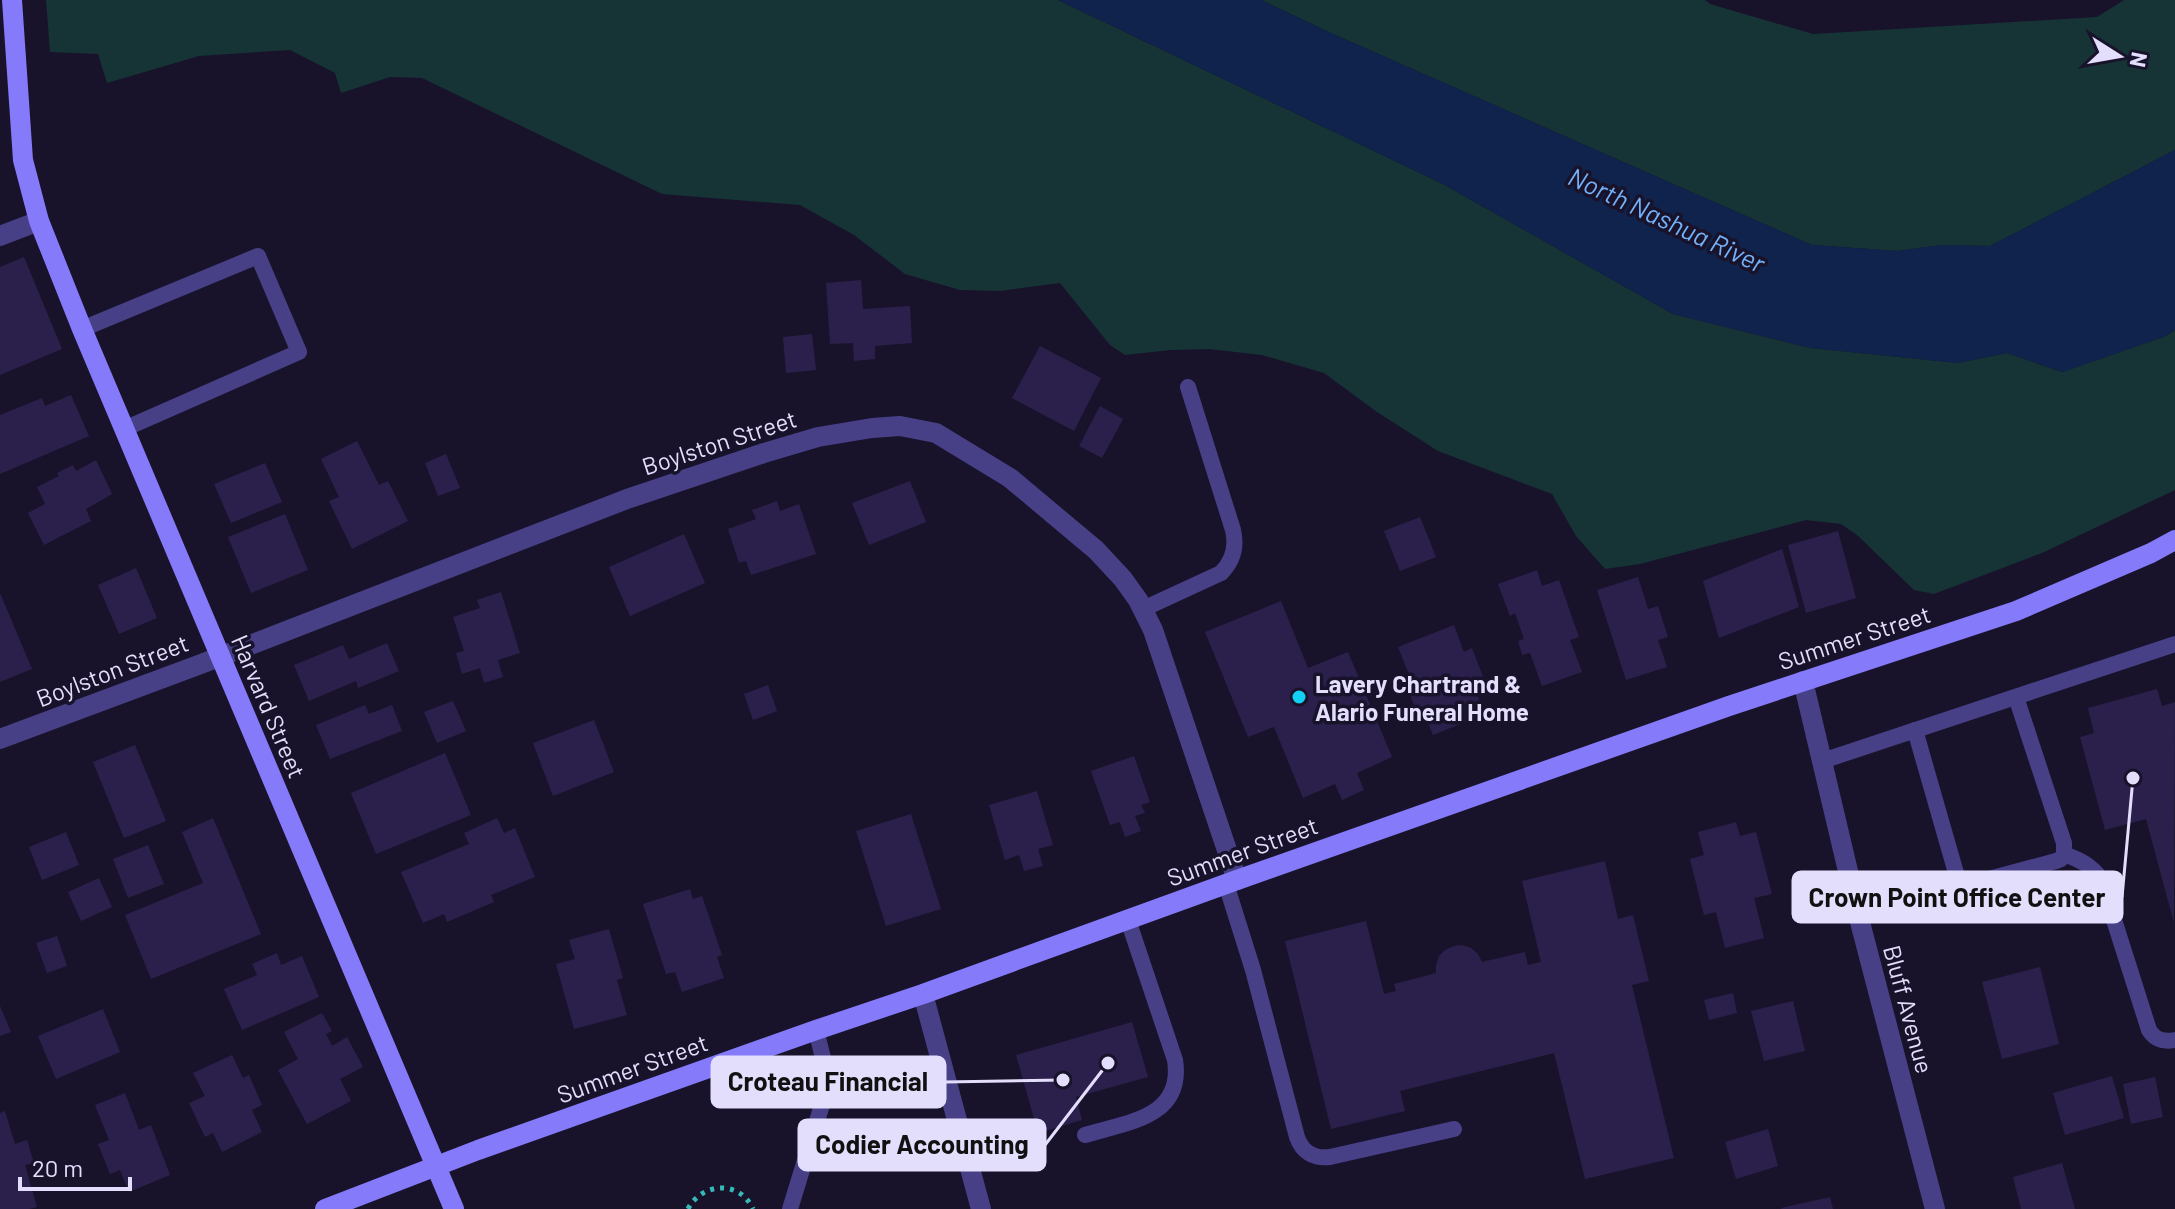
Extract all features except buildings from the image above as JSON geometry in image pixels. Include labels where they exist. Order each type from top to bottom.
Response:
[{"type":"main road","name":"Harvard Street","points":[[12,0],[23,160],[39,221],[454,1209]]},
{"type":"main road","name":"Summer Street","points":[[325,1209],[435,1166],[1714,711],[2016,611],[2175,540]]},
{"type":"street","points":[[0,236],[39,221]]},
{"type":"street","name":"Boylston Street","points":[[0,739],[627,499],[818,437],[900,426],[936,433],[1010,478],[1096,550],[1123,579],[1143,609],[1167,668],[1231,882]]},
{"type":"street","name":"Bluff Avenue","points":[[1803,681],[1861,926],[1935,1209]]},
{"type":"street","points":[[923,994],[981,1209]]},
{"type":"lane","points":[[82,329],[258,256],[299,352],[124,429]]},
{"type":"lane","points":[[1143,609],[1221,573],[1229,565],[1236,541],[1188,387]]},
{"type":"lane","points":[[1822,761],[2175,644]]},
{"type":"lane","points":[[1915,730],[1956,873],[1963,883],[1974,883],[2056,861],[2064,854],[2064,843],[2016,697]]},
{"type":"lane","points":[[2064,854],[2087,863],[2101,879],[2149,1030],[2153,1037],[2175,1040]]},
{"type":"lane","points":[[1231,882],[1297,1137],[1303,1148],[1318,1157],[1330,1157],[1454,1129]]},
{"type":"lane","points":[[1085,1135],[1154,1113],[1167,1102],[1177,1077],[1175,1060],[1128,920]]},
{"type":"lane","points":[[790,1209],[829,1082],[816,1030]]},
{"type":"path","points":[[688,1209],[701,1193],[722,1187],[743,1195],[753,1209]]},
{"type":"green space","points":[[46,0],[1058,0],[1443,184],[1673,314],[1810,348],[1958,363],[2007,353],[2062,372],[2166,336],[2175,330],[2175,490],[2042,553],[1934,594],[1914,590],[1857,535],[1841,524],[1806,520],[1640,564],[1605,569],[1576,536],[1552,494],[1438,451],[1324,373],[1262,355],[1209,349],[1125,355],[1110,345],[1060,283],[1000,291],[960,290],[905,274],[854,235],[800,205],[662,194],[422,78],[390,77],[341,93],[335,73],[290,50],[199,56],[107,83],[98,54],[50,52]]},
{"type":"green space","points":[[1261,0],[1705,0],[1813,34],[2097,17],[2124,0],[2175,0],[2175,150],[1990,246],[1941,245],[1898,251],[1812,245]]},
{"type":"water","name":"North Nashua River","points":[[1058,0],[1261,0],[1812,245],[1898,251],[1941,245],[1990,246],[2175,150],[2175,330],[2166,336],[2063,372],[2007,353],[1958,363],[1810,348],[1673,314],[1443,184]]},
{"type":"place","name":"Lavery Chartrand & Alario Funeral Home","points":[[1299,697]]},
{"type":"place","name":"Crown Point Office Center","points":[[2133,778]]},
{"type":"place","name":"Codier Accounting","points":[[1108,1063]]},
{"type":"place","name":"Croteau Financial","points":[[1063,1080]]}]
